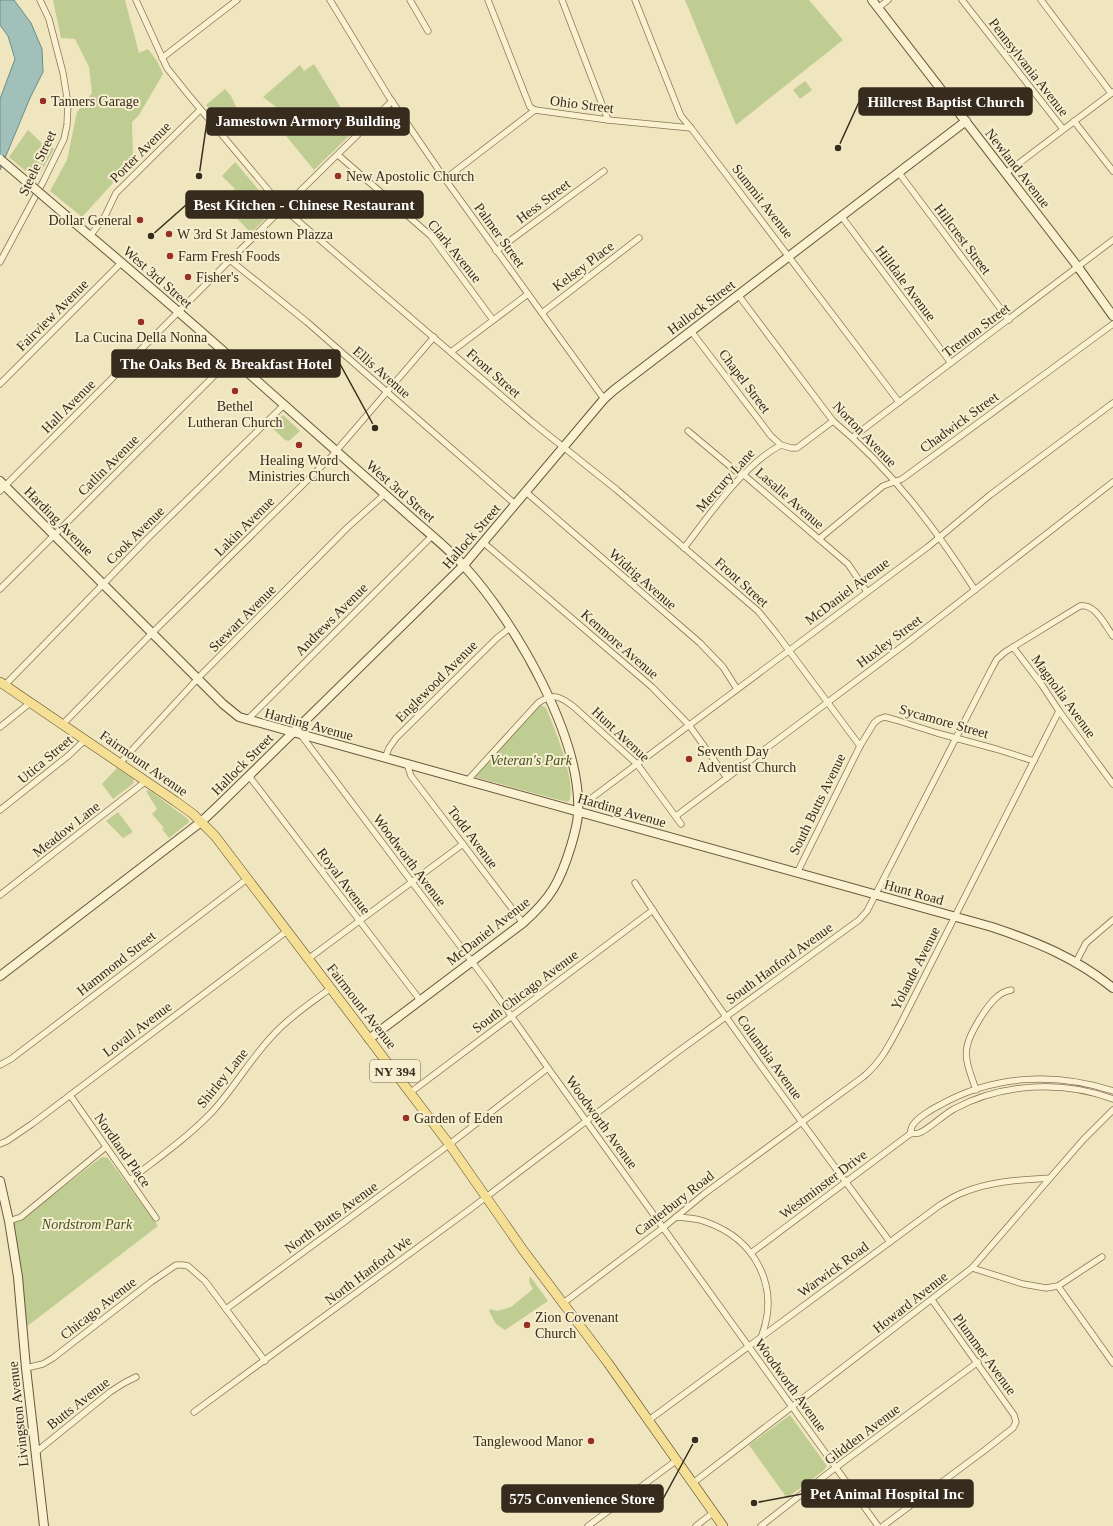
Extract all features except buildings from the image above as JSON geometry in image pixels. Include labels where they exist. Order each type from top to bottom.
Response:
[{"type":"main road","name":"Fairmount Avenue","points":[[2,684],[63,724],[193,814],[215,836],[411,1092],[562,1304],[649,1420],[723,1526]]},
{"type":"street","name":"Steele Street","points":[[0,262],[43,182],[64,139],[67,125],[68,104],[63,73],[49,19],[40,0]]},
{"type":"street","name":"Front Street","points":[[136,0],[162,58],[177,82],[284,209],[532,422],[564,447],[758,611],[860,746]]},
{"type":"street","points":[[162,58],[237,0]]},
{"type":"street","name":"Palmer Street","points":[[330,0],[392,102],[496,251],[604,399]]},
{"type":"street","points":[[410,0],[428,31]]},
{"type":"street","points":[[488,0],[530,107],[535,110]]},
{"type":"street","points":[[562,0],[608,120]]},
{"type":"street","name":"Summit Avenue","points":[[635,0],[674,103],[681,116],[790,256],[899,402]]},
{"type":"street","name":"Newland Avenue","points":[[872,0],[1078,267],[1113,316]]},
{"type":"street","points":[[878,8],[888,0]]},
{"type":"street","name":"Pennsylvania Avenue","points":[[962,0],[1063,129]]},
{"type":"street","points":[[1006,173],[1112,93],[1041,0]]},
{"type":"street","name":"Hall Avenue","points":[[2,486],[392,102]]},
{"type":"street","name":"Porter Avenue","points":[[90,236],[105,216],[116,194],[200,110]]},
{"type":"street","name":"Ohio Street","points":[[445,179],[535,110],[608,120],[691,128]]},
{"type":"street","name":"Hallock Street","points":[[0,976],[201,822],[249,776],[297,734],[464,565],[604,399],[966,121]]},
{"type":"street","name":"Pennsylvania Avenue","points":[[1074,121],[1113,171]]},
{"type":"street","name":"Clark Avenue","points":[[338,155],[431,236],[493,320]]},
{"type":"street","name":"West 3rd Street","points":[[0,159],[232,358],[464,565],[511,627],[532,662],[562,731],[574,769],[578,793],[578,812]]},
{"type":"street","name":"Hess Street","points":[[496,251],[604,171]]},
{"type":"street","name":"Hillcrest Street","points":[[899,173],[1009,320]]},
{"type":"street","name":"Hilldale Avenue","points":[[842,217],[951,363]]},
{"type":"street","name":"Kelsey Place","points":[[542,313],[639,238]]},
{"type":"street","name":"Trenton Street","points":[[853,437],[1113,240]]},
{"type":"street","name":"Ellis Avenue","points":[[230,260],[307,322],[516,504]]},
{"type":"street","name":"Fairview Avenue","points":[[0,384],[121,262]]},
{"type":"street","points":[[450,352],[528,294]]},
{"type":"street","name":"Norton Avenue","points":[[739,296],[833,421],[853,437],[895,482],[939,538],[975,590]]},
{"type":"street","name":"Chadwick Street","points":[[819,539],[884,486],[902,479],[1113,324]]},
{"type":"street","name":"Chapel Street","points":[[691,331],[770,436],[781,445]]},
{"type":"street","name":"Lakin Avenue","points":[[63,724],[152,633],[336,451],[434,337]]},
{"type":"street","name":"Catlin Avenue","points":[[0,589],[232,358]]},
{"type":"street","name":"McDaniel Avenue","points":[[593,797],[868,592],[939,538],[990,495],[1113,403]]},
{"type":"street","name":"Cook Avenue","points":[[2,684],[284,405]]},
{"type":"street","points":[[781,445],[797,448],[833,421]]},
{"type":"street","name":"Lasalle Avenue","points":[[688,431],[737,472],[744,475],[848,564],[868,592]]},
{"type":"street","name":"Mercury Lane","points":[[684,548],[712,511],[744,475],[768,452],[781,445]]},
{"type":"street","name":"Huxley Street","points":[[676,816],[908,642],[1113,482]]},
{"type":"street","name":"Harding Avenue","points":[[2,486],[55,535],[234,714],[247,720],[697,845]]},
{"type":"street","name":"Widrig Avenue","points":[[526,492],[700,643],[713,656],[738,689]]},
{"type":"street","name":"Stewart Avenue","points":[[120,763],[198,679],[348,527],[385,494]]},
{"type":"street","name":"Andrews Avenue","points":[[247,720],[432,536]]},
{"type":"street","name":"Kenmore Avenue","points":[[484,543],[652,687],[689,725],[727,778]]},
{"type":"street","points":[[1014,647],[1062,619],[1080,606],[1086,605],[1090,606],[1113,636]]},
{"type":"street","name":"Englewood Avenue","points":[[385,758],[389,748],[396,738],[491,644],[511,627]]},
{"type":"street","name":"Magnolia Avenue","points":[[992,668],[997,659],[1014,647],[1113,784]]},
{"type":"street","name":"South Hanford Avenue","points":[[485,1197],[726,1016],[859,920],[867,911],[876,895],[992,668]]},
{"type":"street","name":"Hunt Avenue","points":[[548,698],[556,696],[564,699],[637,764],[682,824]]},
{"type":"street","points":[[467,781],[528,713],[538,703],[548,698]]},
{"type":"street","points":[[0,727],[30,703]]},
{"type":"street","name":"Yolande Avenue","points":[[802,1122],[863,1077],[876,1066],[883,1055],[901,1023],[953,917],[1059,711]]},
{"type":"street","name":"Sycamore Street","points":[[860,746],[874,723],[879,718],[886,717],[996,749],[1034,762]]},
{"type":"street","name":"Woodworth Avenue","points":[[297,734],[412,882],[512,1016],[791,1407],[878,1526]]},
{"type":"street","name":"Utica Street","points":[[0,810],[86,740]]},
{"type":"street","name":"South Butts Avenue","points":[[797,873],[860,746]]},
{"type":"street","name":"Todd Avenue","points":[[407,764],[412,776],[523,923]]},
{"type":"street","name":"Royal Avenue","points":[[249,776],[420,1000]]},
{"type":"street","name":"Meadow Lane","points":[[0,895],[146,781]]},
{"type":"street","name":"McDaniel Avenue","points":[[369,1039],[523,923],[547,899],[561,876],[576,827],[578,812]]},
{"type":"street","points":[[308,959],[463,844]]},
{"type":"street","name":"Hunt Road","points":[[697,845],[953,917],[1036,942],[1076,962],[1113,988]]},
{"type":"street","name":"Hammond Street","points":[[0,1066],[247,879]]},
{"type":"street","name":"Columbia Avenue","points":[[635,883],[726,1016],[890,1242]]},
{"type":"street","name":"South Chicago Avenue","points":[[411,1092],[653,910]]},
{"type":"street","points":[[1076,962],[1086,943],[1113,920]]},
{"type":"street","name":"Lovall Avenue","points":[[0,1144],[32,1124],[287,931]]},
{"type":"street","name":"Shirley Lane","points":[[130,1180],[199,1125],[222,1100],[276,1032],[331,988]]},
{"type":"street","points":[[976,1090],[969,1069],[966,1048],[978,1022],[997,997],[1011,990]]},
{"type":"street","points":[[449,1144],[548,1068]]},
{"type":"street","name":"Westminster Drive","points":[[910,1134],[913,1124],[934,1108],[949,1100],[976,1090],[1009,1082],[1050,1078],[1080,1082],[1113,1091]]},
{"type":"street","name":"Westminster Drive","points":[[751,1253],[910,1134],[920,1133],[950,1111],[961,1105],[1006,1090],[1043,1087],[1086,1090],[1113,1099]]},
{"type":"street","name":"Nordland Place","points":[[70,1095],[156,1218]]},
{"type":"street","name":"Howard Avenue","points":[[693,1483],[972,1268],[1083,1140],[1113,1110]]},
{"type":"street","name":"Canterbury Road","points":[[562,1304],[664,1227],[704,1194],[802,1122]]},
{"type":"street","name":"North Butts Avenue","points":[[226,1309],[449,1144]]},
{"type":"street","points":[[9,1221],[21,1218],[106,1148]]},
{"type":"street","name":"Warwick Road","points":[[649,1420],[762,1335],[940,1205],[960,1193],[996,1182],[1050,1178]]},
{"type":"street","name":"Livingston Avenue","points":[[0,1181],[9,1221],[18,1277],[26,1368],[44,1526]]},
{"type":"street","name":"North Hanford We","points":[[194,1412],[485,1197]]},
{"type":"street","points":[[676,1217],[706,1221],[726,1230],[751,1253],[762,1271],[766,1289],[768,1316],[762,1335]]},
{"type":"street","points":[[972,1268],[1023,1284],[1046,1288],[1058,1286],[1102,1257]]},
{"type":"street","name":"Chicago Avenue","points":[[26,1368],[43,1364],[52,1358],[151,1282],[176,1265],[188,1266],[198,1273],[226,1309]]},
{"type":"street","points":[[1058,1286],[1113,1363]]},
{"type":"street","name":"Plummer Avenue","points":[[883,1526],[985,1450],[1013,1428],[1016,1422],[1014,1415],[978,1362],[932,1300]]},
{"type":"street","points":[[226,1309],[265,1361]]},
{"type":"street","name":"Glidden Avenue","points":[[761,1526],[978,1362]]},
{"type":"street","name":"Butts Avenue","points":[[36,1452],[115,1389],[136,1377]]},
{"type":"street","points":[[588,1526],[677,1460]]},
{"type":"street","points":[[696,1526],[714,1512]]},
{"type":"green space","points":[[53,0],[125,0],[139,53],[148,49],[157,61],[163,74],[139,115],[132,122],[133,161],[82,217],[50,191],[67,160],[77,112],[92,93],[89,67],[75,39],[61,38]]},
{"type":"green space","points":[[685,0],[809,0],[843,40],[736,125]]},
{"type":"green space","points":[[314,64],[355,130],[314,170],[282,131],[280,114],[276,107],[263,97],[300,65],[304,71]]},
{"type":"green space","points":[[805,81],[812,90],[800,99],[793,90]]},
{"type":"green space","points":[[225,89],[231,96],[237,109],[220,123],[206,105]]},
{"type":"green space","points":[[28,130],[47,148],[50,146],[54,149],[36,180],[9,157]]},
{"type":"green space","points":[[235,162],[275,209],[251,233],[223,204],[235,189],[222,176]]},
{"type":"green space","points":[[283,415],[300,431],[289,441],[285,440],[271,427]]},
{"type":"green space","name":"Veteran's Park","points":[[541,705],[546,708],[564,755],[571,793],[569,801],[567,802],[475,777],[476,774],[538,706]]},
{"type":"green space","points":[[117,768],[133,779],[134,783],[113,799],[102,784]]},
{"type":"green space","points":[[149,790],[188,819],[189,822],[169,838],[162,829],[164,828],[152,814],[157,809],[146,791]]},
{"type":"green space","points":[[118,812],[133,832],[123,838],[106,821]]},
{"type":"green space","name":"Nordstrom Park","points":[[102,1157],[108,1158],[158,1226],[26,1327],[12,1224],[27,1215]]},
{"type":"green space","points":[[530,1276],[548,1301],[505,1330],[496,1324],[489,1311],[491,1309],[497,1311],[511,1307],[533,1289],[529,1282]]},
{"type":"green space","points":[[790,1415],[827,1466],[823,1471],[787,1498],[749,1445]]},
{"type":"water","points":[[0,0],[14,0],[31,23],[42,49],[43,72],[30,98],[0,170],[0,99],[15,59],[8,36],[0,25]]},
{"type":"place","name":"Tanners Garage","points":[[43,101]]},
{"type":"place","name":"Hillcrest Baptist Church","points":[[838,148]]},
{"type":"place","name":"Jamestown Armory Building","points":[[199,176]]},
{"type":"place","name":"New Apostolic Church","points":[[338,176]]},
{"type":"place","name":"Dollar General","points":[[140,220]]},
{"type":"place","name":"W 3rd St Jamestown Plazza","points":[[169,234]]},
{"type":"place","name":"Best Kitchen - Chinese Restaurant","points":[[151,236]]},
{"type":"place","name":"Farm Fresh Foods","points":[[170,256]]},
{"type":"place","name":"Fisher's","points":[[188,277]]},
{"type":"place","name":"La Cucina Della Nonna","points":[[141,322]]},
{"type":"place","name":"Bethel Lutheran Church","points":[[235,391]]},
{"type":"place","name":"The Oaks Bed & Breakfast Hotel","points":[[375,428]]},
{"type":"place","name":"Healing Word Ministries Church","points":[[299,445]]},
{"type":"place","name":"Seventh Day Adventist Church","points":[[689,759]]},
{"type":"place","name":"Garden of Eden","points":[[406,1118]]},
{"type":"place","name":"Zion Covenant Church","points":[[527,1325]]},
{"type":"place","name":"575 Convenience Store","points":[[695,1440]]},
{"type":"place","name":"Tanglewood Manor","points":[[591,1441]]},
{"type":"place","name":"Pet Animal Hospital Inc","points":[[754,1503]]}]
